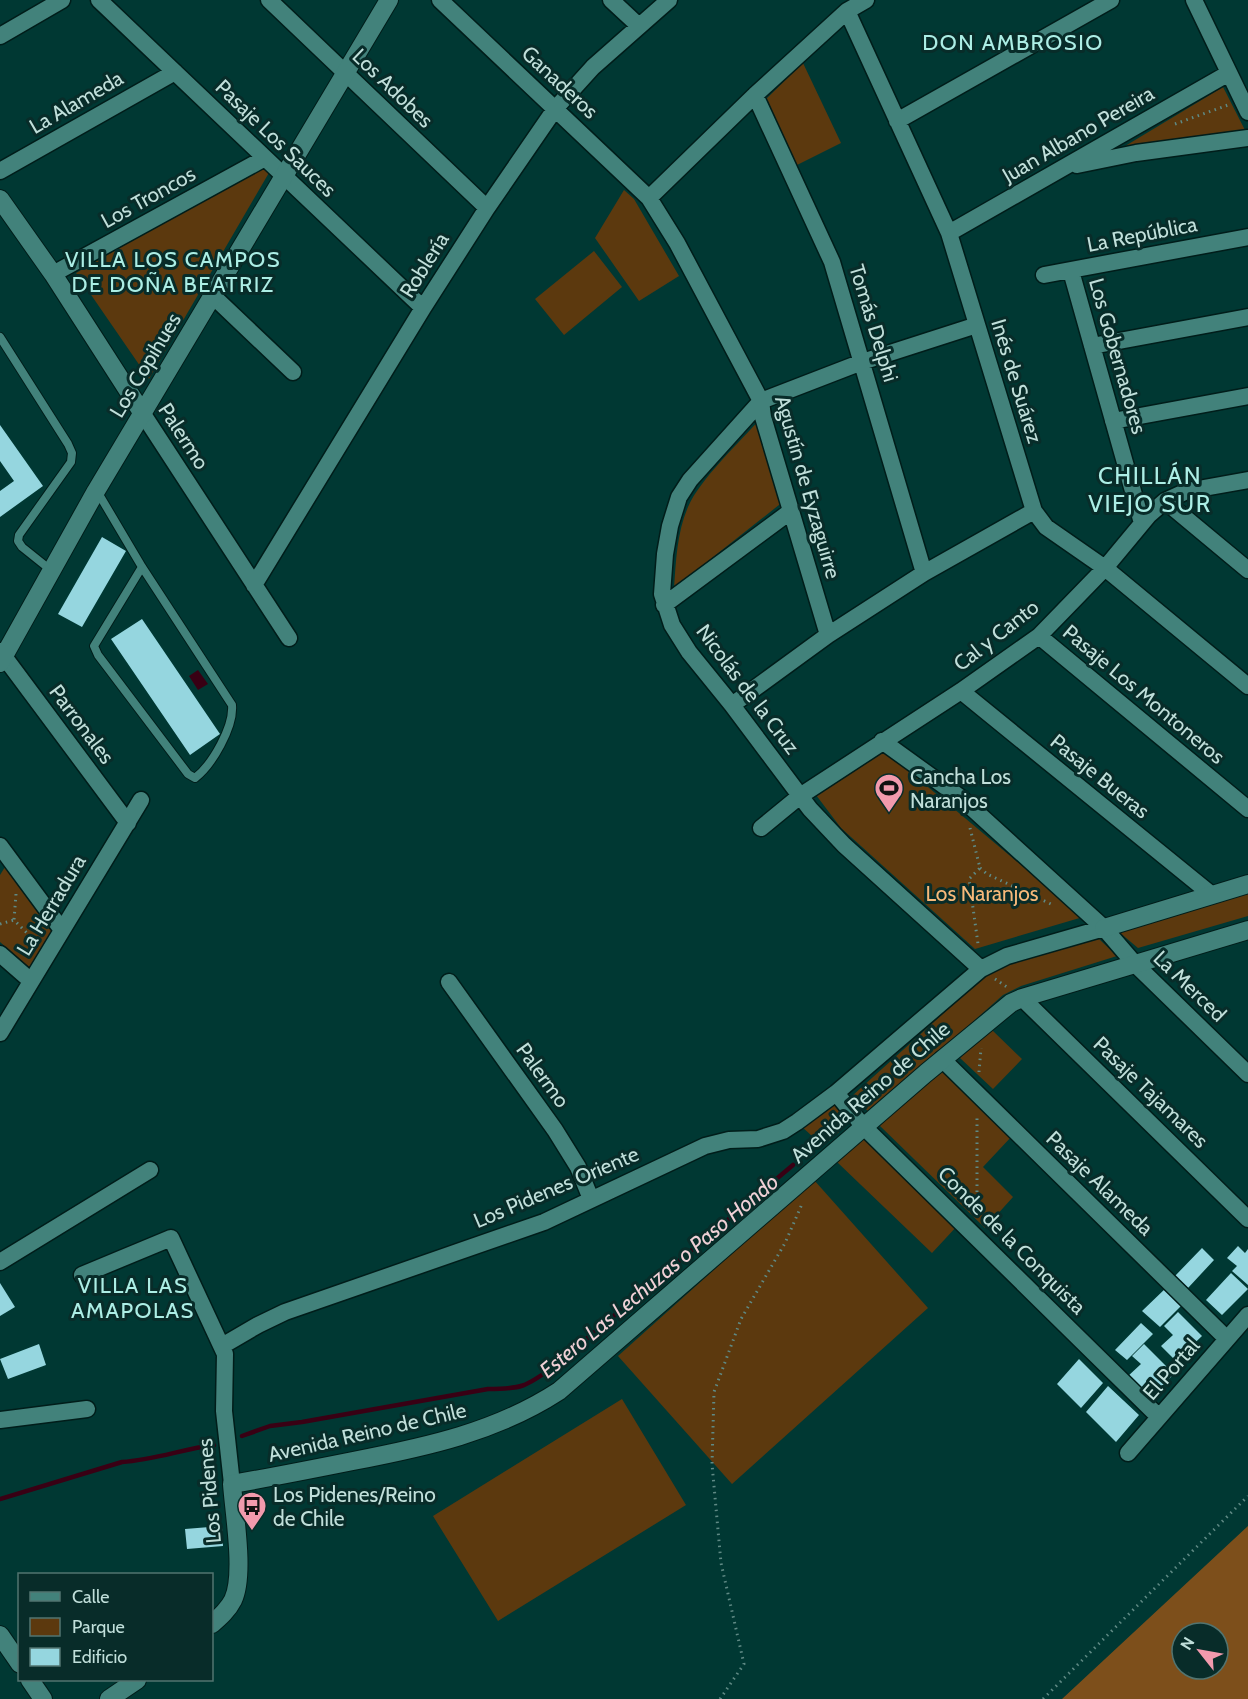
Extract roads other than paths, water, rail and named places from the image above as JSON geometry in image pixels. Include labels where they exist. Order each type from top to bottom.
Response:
[{"type":"street","points":[[0,36],[62,0]]},
{"type":"street","name":"Pasaje Los Sauces","points":[[99,0],[423,308]]},
{"type":"street","name":"Los Adobes","points":[[268,0],[487,208]]},
{"type":"street","name":"Los Copihues","points":[[1,657],[96,491],[390,0]]},
{"type":"street","name":"Ganaderos","points":[[440,0],[649,198]]},
{"type":"street","points":[[611,0],[639,26]]},
{"type":"street","name":"Roblería","points":[[254,585],[423,308],[487,208],[555,109],[593,67],[669,0]]},
{"type":"street","points":[[649,198],[755,95],[847,11],[866,0]]},
{"type":"street","points":[[897,121],[1111,0]]},
{"type":"street","points":[[1194,0],[1248,112]]},
{"type":"street","name":"Inés de Suárez","points":[[847,11],[949,233],[1034,511],[1046,526],[1105,568],[1248,686]]},
{"type":"street","name":"La Alameda","points":[[0,171],[175,72]]},
{"type":"street","name":"Juan Albano Pereira","points":[[949,233],[1229,73]]},
{"type":"street","name":"Tomás Delphi","points":[[755,95],[832,262],[924,573]]},
{"type":"street","points":[[1063,168],[1137,153],[1248,138]]},
{"type":"street","name":"Los Troncos","points":[[53,274],[265,158]]},
{"type":"street","name":"Agustín de Eyzaguirre","points":[[649,198],[677,243],[761,401],[828,635]]},
{"type":"street","name":"Palermo","points":[[0,199],[53,274],[289,638]]},
{"type":"street","name":"La República","points":[[1044,275],[1248,237]]},
{"type":"street","name":"Los Gobernadores","points":[[1071,271],[1142,523]]},
{"type":"street","points":[[213,296],[293,372]]},
{"type":"street","points":[[1092,346],[1248,317]]},
{"type":"street","name":"Nicolás de la Cruz","points":[[976,325],[862,362],[761,401],[690,480],[679,497],[670,525],[662,594],[672,625],[688,652],[732,705],[800,796],[844,845],[981,969]]},
{"type":"street","points":[[1113,421],[1248,396]]},
{"type":"street","name":"Cal y Canto","points":[[761,828],[800,796],[961,691],[1039,636],[1105,568],[1156,507],[1187,491],[1248,480]]},
{"type":"street","points":[[1166,501],[1248,570]]},
{"type":"street","points":[[664,605],[791,511]]},
{"type":"street","points":[[732,705],[828,635],[924,573],[1034,511]]},
{"type":"street","name":"Pasaje Los Montoneros","points":[[1039,636],[1248,809]]},
{"type":"street","name":"Parronales","points":[[1,657],[128,823]]},
{"type":"street","name":"Pasaje Bueras","points":[[961,691],[1212,896]]},
{"type":"street","name":"La Merced","points":[[882,741],[961,798],[1104,928],[1135,964],[1248,1074]]},
{"type":"street","name":"La Herradura","points":[[0,1034],[141,800]]},
{"type":"street","points":[[0,846],[62,930]]},
{"type":"street","name":"Avenida Reino de Chile","points":[[836,1093],[981,969],[1008,956],[1248,885]]},
{"type":"street","name":"Avenida Reino de Chile","points":[[232,1484],[450,1441],[533,1408],[559,1391],[810,1172],[1011,1003],[1248,930]]},
{"type":"street","points":[[0,954],[31,981]]},
{"type":"street","name":"Palermo","points":[[449,982],[555,1130],[578,1167],[591,1199]]},
{"type":"street","name":"Pasaje Tajamares","points":[[1022,998],[1248,1219]]},
{"type":"street","name":"Pasaje Alameda","points":[[942,1059],[1227,1339]]},
{"type":"street","name":"Conde de la Conquista","points":[[836,1093],[864,1127],[1159,1417]]},
{"type":"street","name":"Los Pidenes Oriente","points":[[222,1346],[285,1312],[544,1222],[705,1146],[729,1140],[758,1139],[783,1131],[836,1093]]},
{"type":"street","points":[[0,1262],[150,1170]]},
{"type":"street","name":"Los Pidenes","points":[[82,1275],[171,1238],[222,1346],[226,1362],[224,1411],[232,1484],[238,1579],[233,1600],[223,1615],[213,1623]]},
{"type":"street","name":"El Portal","points":[[1128,1453],[1248,1314]]},
{"type":"street","points":[[0,1420],[87,1409]]},
{"type":"street","points":[[0,1635],[18,1661]]},
{"type":"street","points":[[31,1681],[44,1699]]},
{"type":"street","points":[[109,1699],[136,1681]]},
{"type":"lane","points":[[0,338],[72,453],[71,462],[19,535],[19,545],[51,571]]},
{"type":"lane","points":[[96,491],[142,567],[232,705],[233,715],[228,730],[204,771],[195,778],[188,774],[98,655],[94,646],[142,567]]},
{"type":"waterway","name":"Estero Las Lechuzas o Paso Hondo","points":[[242,1436],[270,1426],[488,1389],[523,1386],[553,1367],[793,1165]]},
{"type":"waterway","name":"Estero Las Lechuzas o Paso Hondo","points":[[0,1499],[122,1462],[214,1445]]},
{"type":"place","name":"Cancha Los Naranjos","points":[[889,814]]},
{"type":"place","name":"Los Pidenes/Reino de Chile","points":[[252,1532]]},
{"type":"district","name":"DON AMBROSIO","points":[[1013,42]]},
{"type":"district","name":"VILLA LOS CAMPOS DE DOÑA BEATRIZ","points":[[173,272]]},
{"type":"district","name":"CHILLÁN VIEJO SUR","points":[[1150,489]]},
{"type":"district","name":"VILLA LAS AMAPOLAS","points":[[133,1298]]},
{"type":"park label","name":"Los Naranjos","points":[[982,893]]}]
